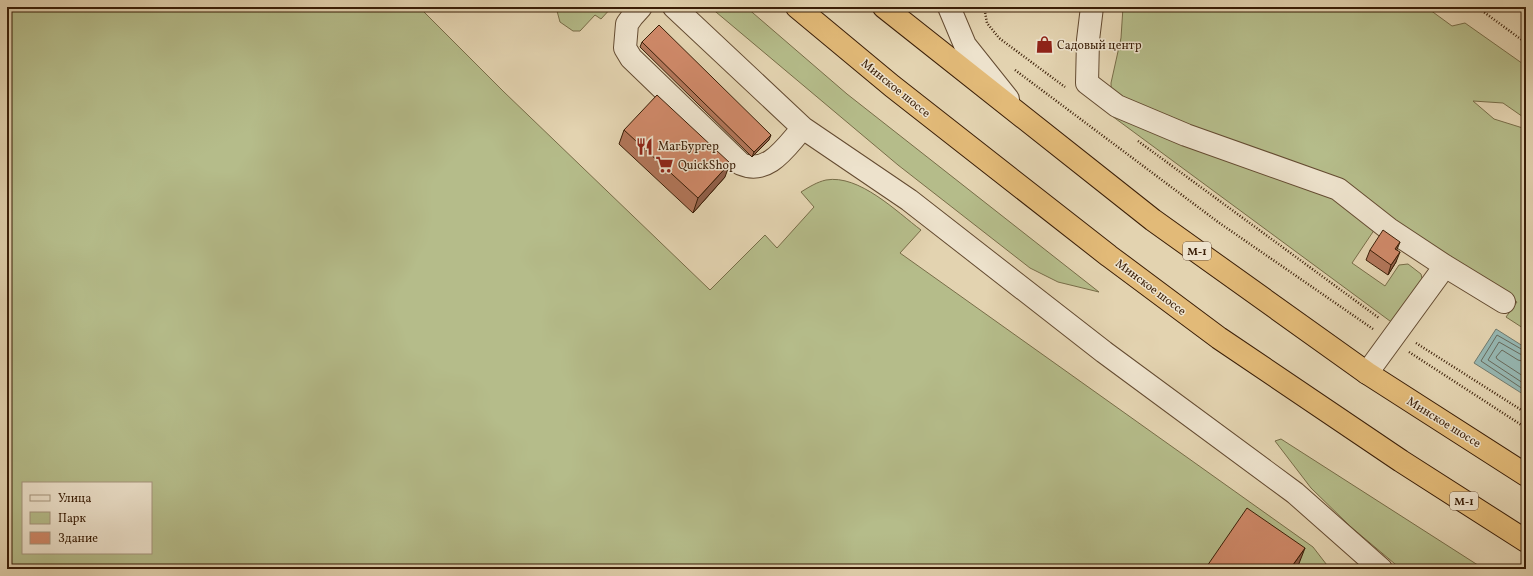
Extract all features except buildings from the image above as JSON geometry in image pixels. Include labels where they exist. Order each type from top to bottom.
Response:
[{"type":"highway","name":"Минское шоссе","points":[[796,7],[892,86],[1109,256],[1219,338],[1401,461],[1526,541]]},
{"type":"highway","name":"Минское шоссе","points":[[884,7],[1153,220],[1367,373],[1526,474]]},
{"type":"street","points":[[641,7],[627,24],[625,48],[631,58],[742,164],[758,167],[773,161],[803,128]]},
{"type":"street","points":[[674,7],[803,128],[909,200],[1104,352],[1295,493],[1381,569]]},
{"type":"street","points":[[950,7],[965,44],[1021,116]]},
{"type":"street","points":[[1092,7],[1088,40],[1087,83],[1117,106],[1186,135],[1338,189],[1389,229],[1445,266],[1504,302]]},
{"type":"street","points":[[1367,373],[1445,266]]},
{"type":"path","points":[[984,7],[987,23],[999,38],[1071,91]]},
{"type":"path","points":[[1477,7],[1526,43]]},
{"type":"path","points":[[1011,67],[1218,222],[1394,336],[1526,428]]},
{"type":"path","points":[[1134,138],[1394,336],[1526,413]]},
{"type":"green space","points":[[7,7],[419,7],[504,92],[710,290],[765,235],[777,248],[814,207],[801,192],[816,183],[826,180],[839,180],[864,188],[877,196],[921,230],[900,253],[1313,547],[1330,569],[7,569]]},
{"type":"green space","points":[[560,7],[612,7],[601,19],[595,15],[580,31],[573,31],[560,22],[557,11]]},
{"type":"green space","points":[[710,7],[746,7],[847,94],[1099,292],[1058,282],[1030,268],[898,165]]},
{"type":"green space","points":[[1123,7],[1426,7],[1452,26],[1465,23],[1526,66],[1526,119],[1503,103],[1473,101],[1494,119],[1526,129],[1526,330],[1506,317],[1517,302],[1385,214],[1352,263],[1385,286],[1399,265],[1408,264],[1421,274],[1423,283],[1394,324],[1112,116],[1111,83],[1121,38]]},
{"type":"green space","points":[[1281,439],[1484,569],[1401,569],[1351,527],[1311,488],[1275,441]]},
{"type":"water","points":[[1496,329],[1526,348],[1526,396],[1474,363]]},
{"type":"place","name":"Садовый центр","points":[[1044,45]]},
{"type":"place","name":"МагБургер","points":[[645,146]]},
{"type":"place","name":"QuickShop","points":[[665,165]]}]
